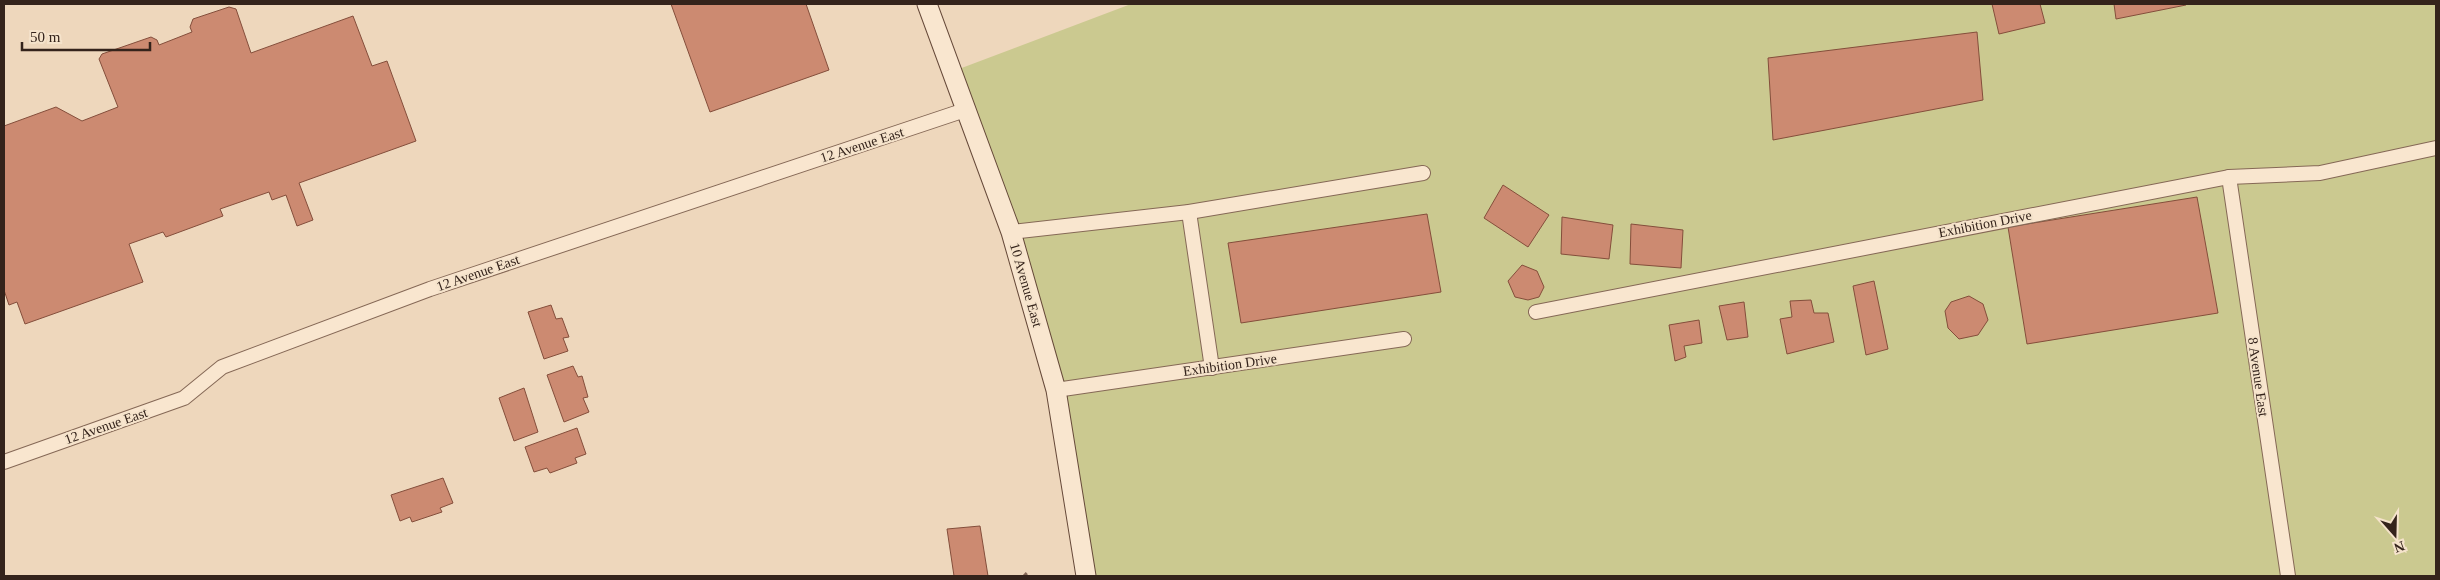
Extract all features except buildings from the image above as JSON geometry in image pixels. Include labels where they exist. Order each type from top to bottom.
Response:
[{"type":"street","name":"10 Avenue East","points":[[927,4],[1011,232],[1056,390],[1086,576]]},
{"type":"street","name":"12 Avenue East","points":[[4,462],[184,398],[222,367],[430,289],[965,110]]},
{"type":"street","name":"Exhibition Drive","points":[[1536,312],[2229,177],[2320,173],[2436,148]]},
{"type":"street","points":[[1011,232],[1189,212],[1423,173]]},
{"type":"street","name":"8 Avenue East","points":[[2229,177],[2288,576]]},
{"type":"street","points":[[1189,212],[1212,368]]},
{"type":"street","name":"Exhibition Drive","points":[[1056,390],[1404,339]]},
{"type":"shaded area","points":[[1131,4],[2436,4],[2436,576],[1091,576],[1063,394],[951,72]]}]
